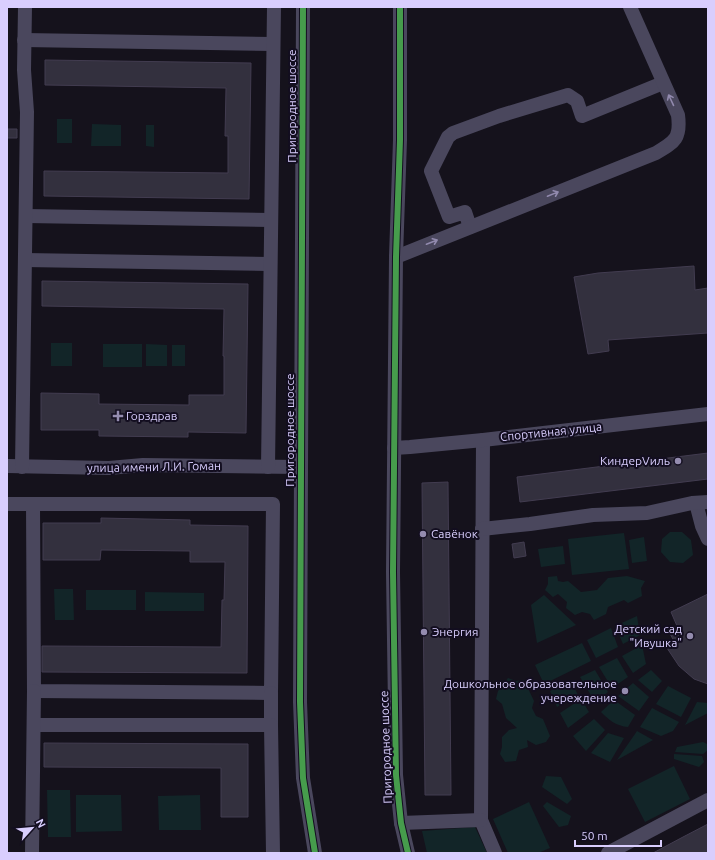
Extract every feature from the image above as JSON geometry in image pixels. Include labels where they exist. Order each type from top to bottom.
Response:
[{"type":"street","points":[[22,467],[27,112],[24,70],[25,7]]},
{"type":"street","points":[[268,467],[274,7]]},
{"type":"street","name":"Пригородное шоссе","points":[[303,7],[300,702],[304,778],[315,853]]},
{"type":"street","name":"Пригородное шоссе","points":[[400,7],[400,140],[396,256],[393,572],[396,775],[401,823],[408,853]]},
{"type":"street","points":[[396,256],[470,228],[656,153],[670,145],[677,137],[680,127],[678,115],[630,7]]},
{"type":"street","points":[[24,40],[273,44]]},
{"type":"street","points":[[470,228],[464,212],[449,218],[431,171],[448,137],[453,133],[499,116],[568,95],[577,101],[582,116],[663,83]]},
{"type":"street","points":[[26,216],[271,220]]},
{"type":"street","points":[[25,260],[270,264]]},
{"type":"street","name":"Спортивная улица","points":[[394,448],[483,440],[708,414]]},
{"type":"street","points":[[483,440],[481,820],[495,853]]},
{"type":"street","name":"улица имени Л.И. Гоман","points":[[7,466],[109,468],[143,465],[301,467]]},
{"type":"street","points":[[482,529],[593,515],[647,513],[702,502],[702,526],[708,539]]},
{"type":"street","points":[[7,504],[273,504],[271,725],[274,853]]},
{"type":"street","points":[[32,853],[34,725],[33,504]]},
{"type":"street","points":[[34,691],[271,693]]},
{"type":"street","points":[[34,725],[271,725]]},
{"type":"street","points":[[608,853],[708,800]]},
{"type":"street","points":[[401,823],[481,820]]},
{"type":"green space","points":[[57,119],[72,119],[72,143],[57,143]]},
{"type":"green space","points":[[92,124],[121,125],[121,146],[91,146]]},
{"type":"green space","points":[[146,125],[154,125],[154,147],[146,146]]},
{"type":"green space","points":[[51,343],[72,343],[72,366],[51,366]]},
{"type":"green space","points":[[103,344],[142,344],[142,367],[103,367]]},
{"type":"green space","points":[[146,344],[167,345],[167,366],[146,366]]},
{"type":"green space","points":[[172,345],[185,345],[185,366],[172,366]]},
{"type":"green space","points":[[670,532],[682,532],[691,540],[693,555],[683,563],[670,562],[661,552],[662,539]]},
{"type":"green space","points":[[624,533],[629,569],[572,575],[568,539]]},
{"type":"green space","points":[[644,537],[647,561],[632,563],[629,540]]},
{"type":"green space","points":[[563,546],[565,564],[541,567],[538,549]]},
{"type":"green space","points":[[557,576],[558,581],[568,581],[581,592],[597,590],[608,578],[627,576],[645,581],[641,588],[642,596],[628,603],[624,600],[608,607],[606,614],[594,620],[590,614],[582,612],[575,615],[566,608],[567,602],[558,594],[553,597],[545,590],[548,584],[548,577]]},
{"type":"green space","points":[[54,589],[73,589],[74,620],[55,620]]},
{"type":"green space","points":[[86,590],[136,590],[136,610],[86,610]]},
{"type":"green space","points":[[145,592],[204,593],[204,611],[145,611]]},
{"type":"green space","points":[[544,595],[576,625],[537,643],[531,605]]},
{"type":"green space","points":[[637,616],[640,635],[623,644],[615,626]]},
{"type":"green space","points":[[611,628],[618,647],[596,658],[587,640]]},
{"type":"green space","points":[[582,643],[591,661],[544,684],[535,665]]},
{"type":"green space","points":[[642,645],[646,664],[633,673],[622,656]]},
{"type":"green space","points":[[617,658],[628,677],[612,688],[599,667]]},
{"type":"green space","points":[[595,670],[608,692],[595,702],[580,677]]},
{"type":"green space","points":[[651,670],[662,681],[652,692],[638,680]]},
{"type":"green space","points":[[508,678],[516,681],[524,680],[534,701],[532,708],[536,716],[543,719],[550,736],[546,742],[536,745],[527,740],[528,747],[519,750],[516,761],[505,762],[500,754],[502,737],[509,730],[517,728],[506,718],[502,704],[496,699],[498,691]]},
{"type":"green space","points":[[571,681],[578,695],[557,707],[550,691]]},
{"type":"green space","points":[[633,683],[649,697],[639,711],[618,696]]},
{"type":"green space","points":[[668,686],[691,698],[681,717],[656,704]]},
{"type":"green space","points":[[581,699],[589,712],[568,728],[560,713]]},
{"type":"green space","points":[[614,700],[635,715],[628,727],[613,722],[601,712]]},
{"type":"green space","points":[[697,702],[708,703],[708,713],[685,725]]},
{"type":"green space","points":[[652,708],[679,722],[673,731],[661,736],[640,727]]},
{"type":"green space","points":[[594,719],[605,730],[586,751],[573,736]]},
{"type":"green space","points":[[637,731],[653,740],[617,760],[635,734]]},
{"type":"green space","points":[[608,733],[624,738],[610,762],[591,753]]},
{"type":"green space","points":[[703,742],[707,744],[708,750],[703,754],[675,752],[677,747]]},
{"type":"green space","points":[[674,754],[702,756],[704,762],[699,767],[674,759]]},
{"type":"green space","points":[[674,766],[690,799],[645,822],[628,789]]},
{"type":"green space","points":[[546,776],[561,777],[572,799],[567,804],[542,787]]},
{"type":"green space","points":[[47,790],[70,790],[71,837],[48,837]]},
{"type":"green space","points":[[76,795],[121,795],[122,831],[76,832]]},
{"type":"green space","points":[[200,795],[201,830],[159,830],[158,796]]},
{"type":"green space","points":[[529,802],[550,848],[538,853],[508,853],[493,819]]},
{"type":"green space","points":[[547,802],[571,816],[568,825],[559,827],[543,806]]},
{"type":"green space","points":[[475,827],[487,853],[427,853],[422,831]]},
{"type":"building","points":[[45,60],[251,63],[249,199],[44,196],[44,171],[228,173],[228,136],[225,136],[226,88],[45,85]]},
{"type":"building","points":[[8,129],[17,129],[17,138],[7,138]]},
{"type":"building","points":[[694,266],[695,290],[708,288],[708,333],[608,340],[609,351],[588,354],[574,277],[598,273]]},
{"type":"building","points":[[42,281],[248,284],[246,433],[188,432],[188,437],[99,436],[99,430],[41,430],[41,393],[99,394],[99,404],[189,405],[189,395],[224,395],[224,309],[42,306]]},
{"type":"building","points":[[708,453],[708,479],[520,502],[517,477]]},
{"type":"building","points":[[448,482],[451,795],[425,795],[422,483]]},
{"type":"building","points":[[101,518],[190,520],[190,525],[248,526],[247,673],[42,672],[42,646],[221,647],[222,600],[224,600],[225,562],[190,562],[190,551],[101,550],[100,560],[43,560],[43,523],[101,523]]},
{"type":"building","points":[[524,542],[526,556],[514,558],[512,544]]},
{"type":"building","name":"Детский сад \"Ивушка\"","points":[[708,594],[708,684],[694,679],[679,666],[667,648],[675,643],[668,630],[677,626],[671,612]]},
{"type":"building","points":[[44,743],[248,744],[248,817],[221,817],[221,768],[44,767]]},
{"type":"building","points":[[708,824],[708,853],[653,853],[683,837]]},
{"type":"cycle path","points":[[303,7],[300,702],[303,778],[315,853]]},
{"type":"cycle path","points":[[400,7],[400,140],[396,257],[393,572],[396,775],[401,823],[408,853]]},
{"type":"place","name":"Горздрав","points":[[118,416]]},
{"type":"place","name":"КиндерVиль","points":[[678,461]]},
{"type":"place","name":"Савёнок","points":[[423,534]]},
{"type":"place","name":"Энергия","points":[[424,632]]},
{"type":"place","name":"Детский сад \"Ивушка\"","points":[[690,636]]},
{"type":"place","name":"Дошкольное образовательное учереждение","points":[[625,691]]}]
